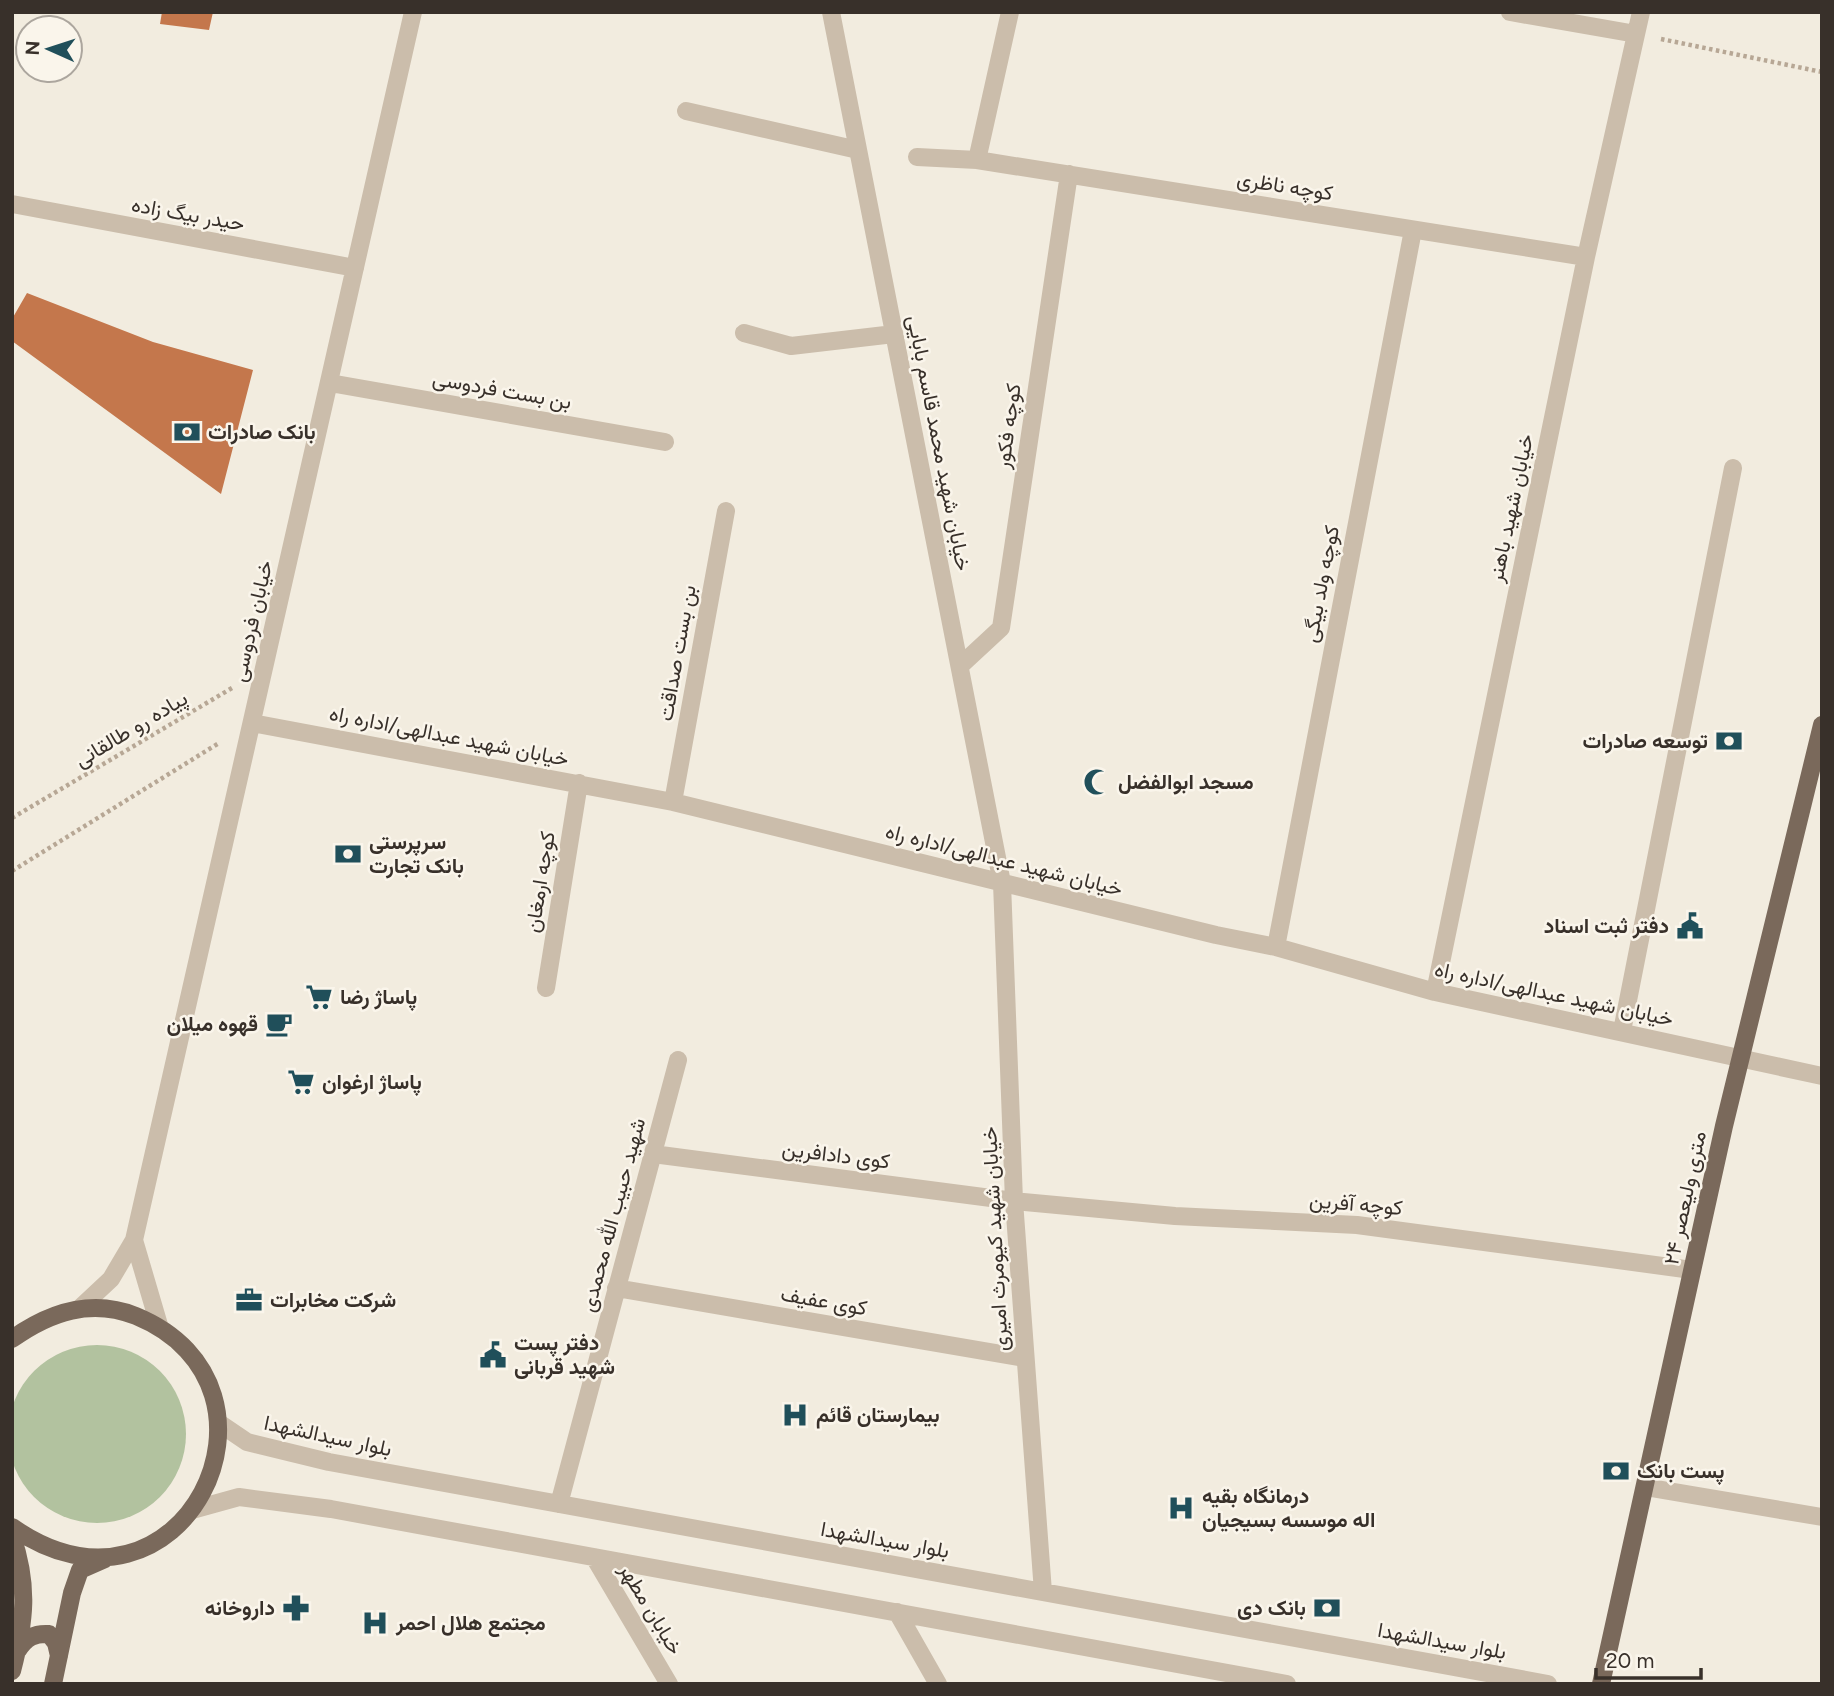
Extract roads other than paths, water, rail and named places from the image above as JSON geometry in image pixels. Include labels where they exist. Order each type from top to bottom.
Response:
[{"type":"main road","name":"۲۴ متری ولیعصر","points":[[1601,1684],[1692,1270],[1822,725]]},
{"type":"main road","points":[[12,1339],[39,1320],[80,1308],[121,1310],[159,1325],[189,1351],[210,1385],[219,1423],[217,1454],[211,1474],[192,1510],[160,1538],[141,1549],[110,1557],[80,1570],[72,1593],[53,1684]]},
{"type":"main road","points":[[12,1527],[38,1545],[73,1557],[110,1557]]},
{"type":"main road","points":[[12,1536],[23,1569],[24,1626],[12,1671]]},
{"type":"main road","points":[[17,1652],[25,1640],[38,1633],[49,1634],[56,1643],[59,1656]]},
{"type":"street","name":"خیابان فردوسی","points":[[80,1308],[111,1279],[134,1240],[413,12]]},
{"type":"street","name":"خیابان شهید محمد قاسم بابایی","points":[[831,12],[1003,883]]},
{"type":"street","points":[[977,160],[1010,12]]},
{"type":"street","points":[[1510,12],[1636,34]]},
{"type":"street","name":"خیابان شهید باهنر","points":[[1435,992],[1586,257],[1641,12]]},
{"type":"street","points":[[686,111],[858,150]]},
{"type":"street","name":"کوچه ناظری","points":[[917,157],[977,160],[1586,257]]},
{"type":"street","name":"کوچه فکور","points":[[960,666],[1001,628],[1069,174]]},
{"type":"street","name":"حیدر بیگ زاده","points":[[12,204],[355,268]]},
{"type":"street","name":"کوچه ولد بیگی","points":[[1276,947],[1413,230]]},
{"type":"street","points":[[744,333],[791,346],[894,334]]},
{"type":"street","name":"بن بست فردوسی","points":[[330,383],[665,442]]},
{"type":"street","points":[[1622,1031],[1733,468]]},
{"type":"street","name":"بن بست صداقت","points":[[673,802],[726,512]]},
{"type":"street","name":"خیابان شهید عبدالهی/اداره راه","points":[[252,723],[673,802],[1216,935],[1276,947],[1435,992],[1822,1076]]},
{"type":"street","name":"کوچه ارمغان","points":[[546,988],[579,783]]},
{"type":"street","name":"خیابان شهید کیومرث امیری","points":[[1003,883],[1014,1201],[1043,1592]]},
{"type":"street","name":"شهید حبیب‌ الله محمدی","points":[[559,1504],[678,1059]]},
{"type":"street","name":"کوی دادافرین","points":[[653,1154],[1014,1201]]},
{"type":"street","name":"کوچه آفرین","points":[[1014,1201],[1175,1216],[1357,1225],[1692,1270]]},
{"type":"street","name":"خیابان فردوسی","points":[[134,1240],[159,1325]]},
{"type":"street","name":"کوی عفیف","points":[[616,1289],[1024,1358]]},
{"type":"street","name":"بلوار سیدالشهدا","points":[[219,1423],[247,1442],[329,1462],[1548,1684]]},
{"type":"street","points":[[1645,1487],[1822,1517]]},
{"type":"street","points":[[192,1510],[239,1497],[331,1509],[1287,1684]]},
{"type":"street","name":"خیابان مطهر","points":[[594,1557],[669,1684]]},
{"type":"street","points":[[897,1612],[938,1684]]},
{"type":"place","name":"بانک صادرات","points":[[187,432]]},
{"type":"place","name":"توسعه صادرات","points":[[1729,741]]},
{"type":"place","name":"مسجد ابوالفضل","points":[[1097,782]]},
{"type":"place","name":"سرپرستی بانک تجارت","points":[[348,854]]},
{"type":"place","name":"دفتر ثبت اسناد","points":[[1690,926]]},
{"type":"place","name":"پاساژ رضا","points":[[319,997]]},
{"type":"place","name":"قهوه میلان","points":[[279,1024]]},
{"type":"place","name":"پاساژ ارغوان","points":[[301,1082]]},
{"type":"place","name":"شرکت مخابرات","points":[[249,1300]]},
{"type":"place","name":"دفتر پست شهید قربانی","points":[[493,1355]]},
{"type":"place","name":"بیمارستان قائم","points":[[795,1415]]},
{"type":"place","name":"پست بانک","points":[[1616,1471]]},
{"type":"place","name":"درمانگاه بقیه اله موسسه بسیجیان","points":[[1181,1508]]},
{"type":"place","name":"داروخانه","points":[[296,1608]]},
{"type":"place","name":"بانک دی","points":[[1327,1608]]},
{"type":"place","name":"مجتمع هلال احمر","points":[[375,1623]]}]
